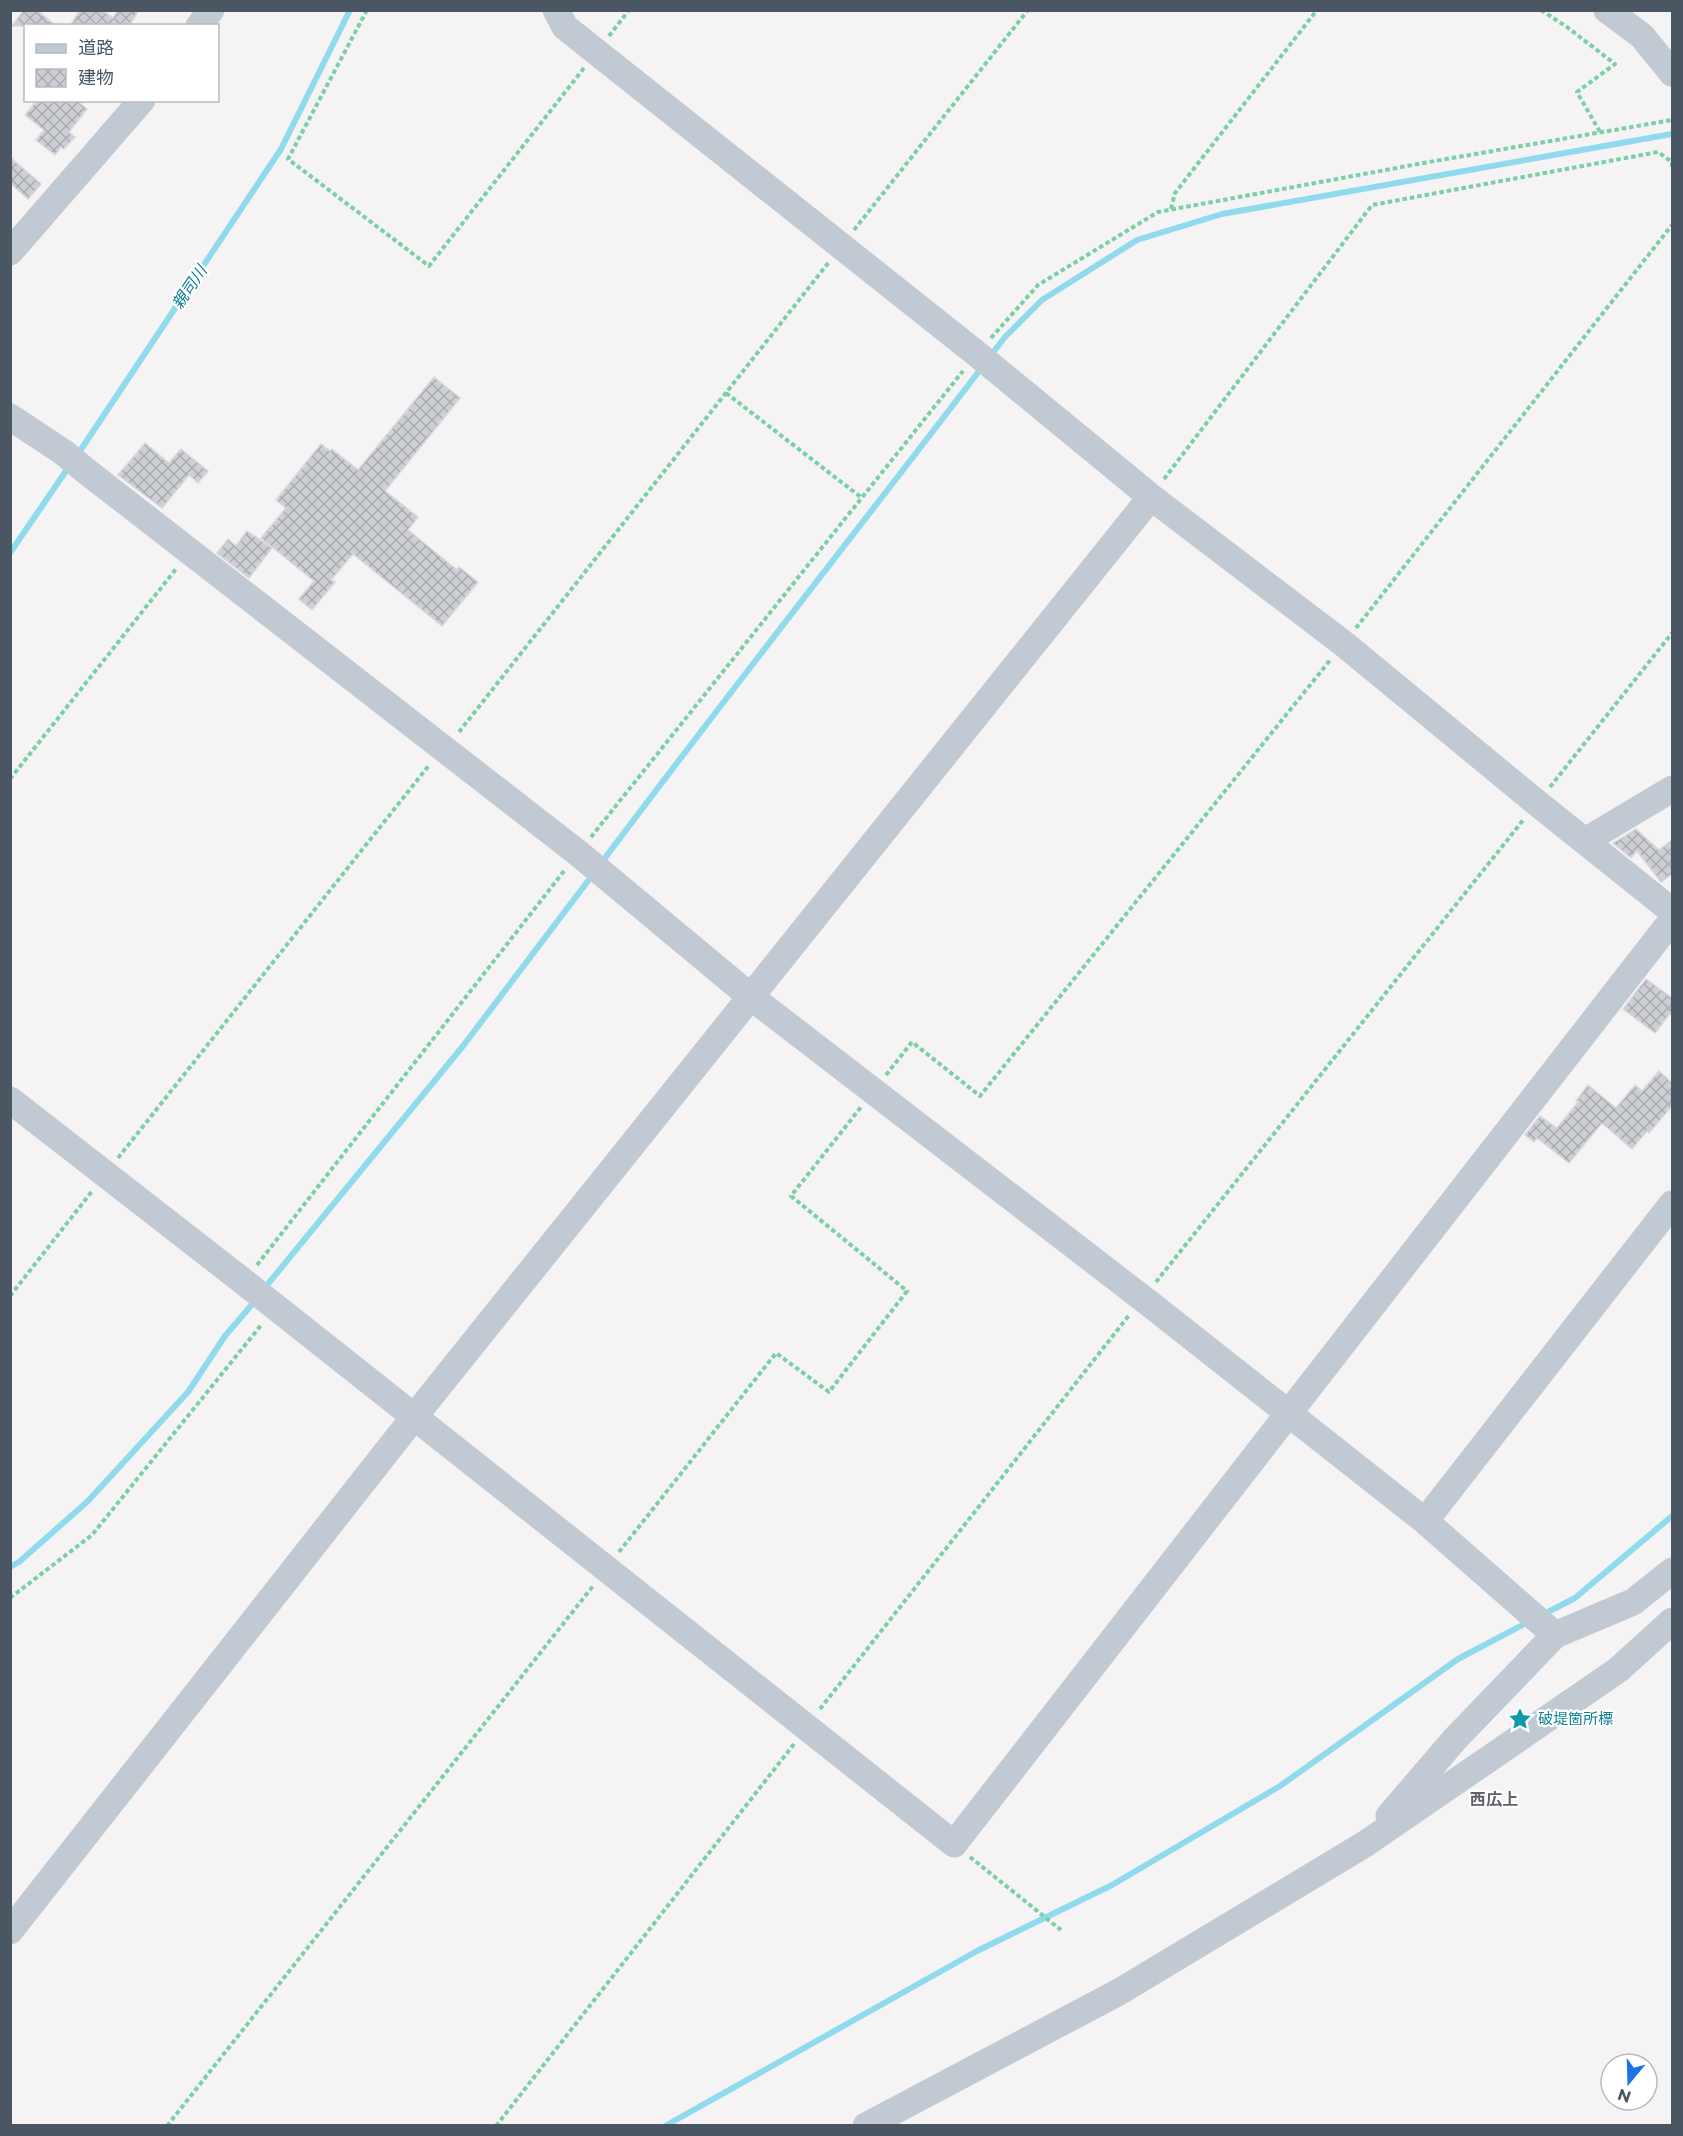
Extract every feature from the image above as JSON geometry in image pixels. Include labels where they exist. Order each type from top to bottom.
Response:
[{"type":"street","points":[[200,24],[211,10]]},
{"type":"street","points":[[556,10],[565,27],[977,354],[1151,496],[1344,644],[1537,803],[1672,910]]},
{"type":"street","points":[[1613,11],[1642,36],[1672,73]]},
{"type":"street","points":[[10,252],[140,102]]},
{"type":"street","points":[[10,417],[63,452],[578,853],[751,997],[875,1091],[1425,1521],[1555,1635]]},
{"type":"street","points":[[10,1930],[414,1417],[1151,496]]},
{"type":"street","points":[[1585,841],[1672,789]]},
{"type":"street","points":[[10,1100],[276,1307],[954,1844],[1672,920]]},
{"type":"street","points":[[1425,1521],[1672,1204]]},
{"type":"street","points":[[1365,1844],[1455,1739],[1555,1635],[1633,1602],[1672,1571]]},
{"type":"street","points":[[866,2126],[1119,1992],[1365,1844],[1611,1675],[1672,1621]]},
{"type":"path","points":[[367,10],[288,159],[429,266],[629,10]]},
{"type":"path","points":[[10,1296],[1029,10]]},
{"type":"path","points":[[1171,209],[1175,193],[1317,10]]},
{"type":"path","points":[[1541,10],[1568,27],[1615,64],[1577,92],[1600,132]]},
{"type":"path","points":[[244,1282],[578,853],[977,354],[1038,285],[1158,212],[1672,120]]},
{"type":"path","points":[[1151,496],[1372,205],[1658,152],[1671,162],[1672,168]]},
{"type":"path","points":[[875,1091],[912,1042],[980,1096],[1344,644],[1672,225]]},
{"type":"path","points":[[726,393],[862,498]]},
{"type":"path","points":[[10,779],[190,552]]},
{"type":"path","points":[[496,2126],[1142,1299],[1672,633]]},
{"type":"path","points":[[10,1598],[92,1535],[276,1307]]},
{"type":"path","points":[[954,1844],[1061,1930]]},
{"type":"building","points":[[24,10],[37,10],[54,24],[24,24],[24,26],[12,26]]},
{"type":"building","points":[[80,10],[102,10],[113,18],[118,10],[139,10],[130,24],[71,24]]},
{"type":"building","points":[[35,102],[78,102],[87,109],[69,132],[75,137],[64,149],[61,147],[55,155],[36,140],[44,130],[25,115]]},
{"type":"building","points":[[10,157],[41,184],[28,199],[10,183]]},
{"type":"building","points":[[434,377],[460,398],[385,491],[418,517],[408,530],[457,570],[459,567],[478,582],[442,626],[353,554],[331,580],[335,582],[312,610],[299,599],[314,581],[261,538],[286,508],[276,500],[321,444],[330,451],[332,449],[358,470]]},
{"type":"building","points":[[145,443],[169,463],[181,449],[208,471],[198,483],[189,475],[162,508],[118,475]]},
{"type":"building","points":[[247,531],[272,548],[249,578],[217,553],[228,539],[236,546]]},
{"type":"building","points":[[1636,829],[1659,850],[1672,840],[1672,874],[1661,882],[1637,851],[1631,858],[1613,843]]},
{"type":"building","points":[[1646,979],[1672,998],[1672,1011],[1655,1033],[1623,1009]]},
{"type":"building","points":[[1659,1071],[1672,1083],[1672,1106],[1632,1149],[1602,1123],[1569,1163],[1537,1138],[1534,1142],[1525,1135],[1540,1116],[1557,1128],[1578,1102],[1576,1101],[1588,1085],[1616,1108],[1635,1085],[1642,1091]]},
{"type":"waterway","name":"親司川","points":[[78,454],[281,149],[350,10]]},
{"type":"waterway","points":[[991,355],[1005,337],[1042,300],[1137,240],[1222,214],[1672,134]]},
{"type":"waterway","points":[[602,862],[983,366]]},
{"type":"waterway","name":"親司川","points":[[10,553],[70,465]]},
{"type":"waterway","points":[[263,1290],[463,1046],[594,873]]},
{"type":"waterway","points":[[10,1567],[19,1562],[88,1501],[188,1392],[225,1336],[255,1301]]},
{"type":"waterway","points":[[1542,1615],[1575,1598],[1672,1516]]},
{"type":"waterway","points":[[665,2126],[977,1951],[1112,1885],[1280,1786],[1458,1659],[1528,1622]]},
{"type":"place","name":"破堤箇所標","points":[[1520,1719]]},
{"type":"district","name":"西広上","points":[[1494,1799]]}]
